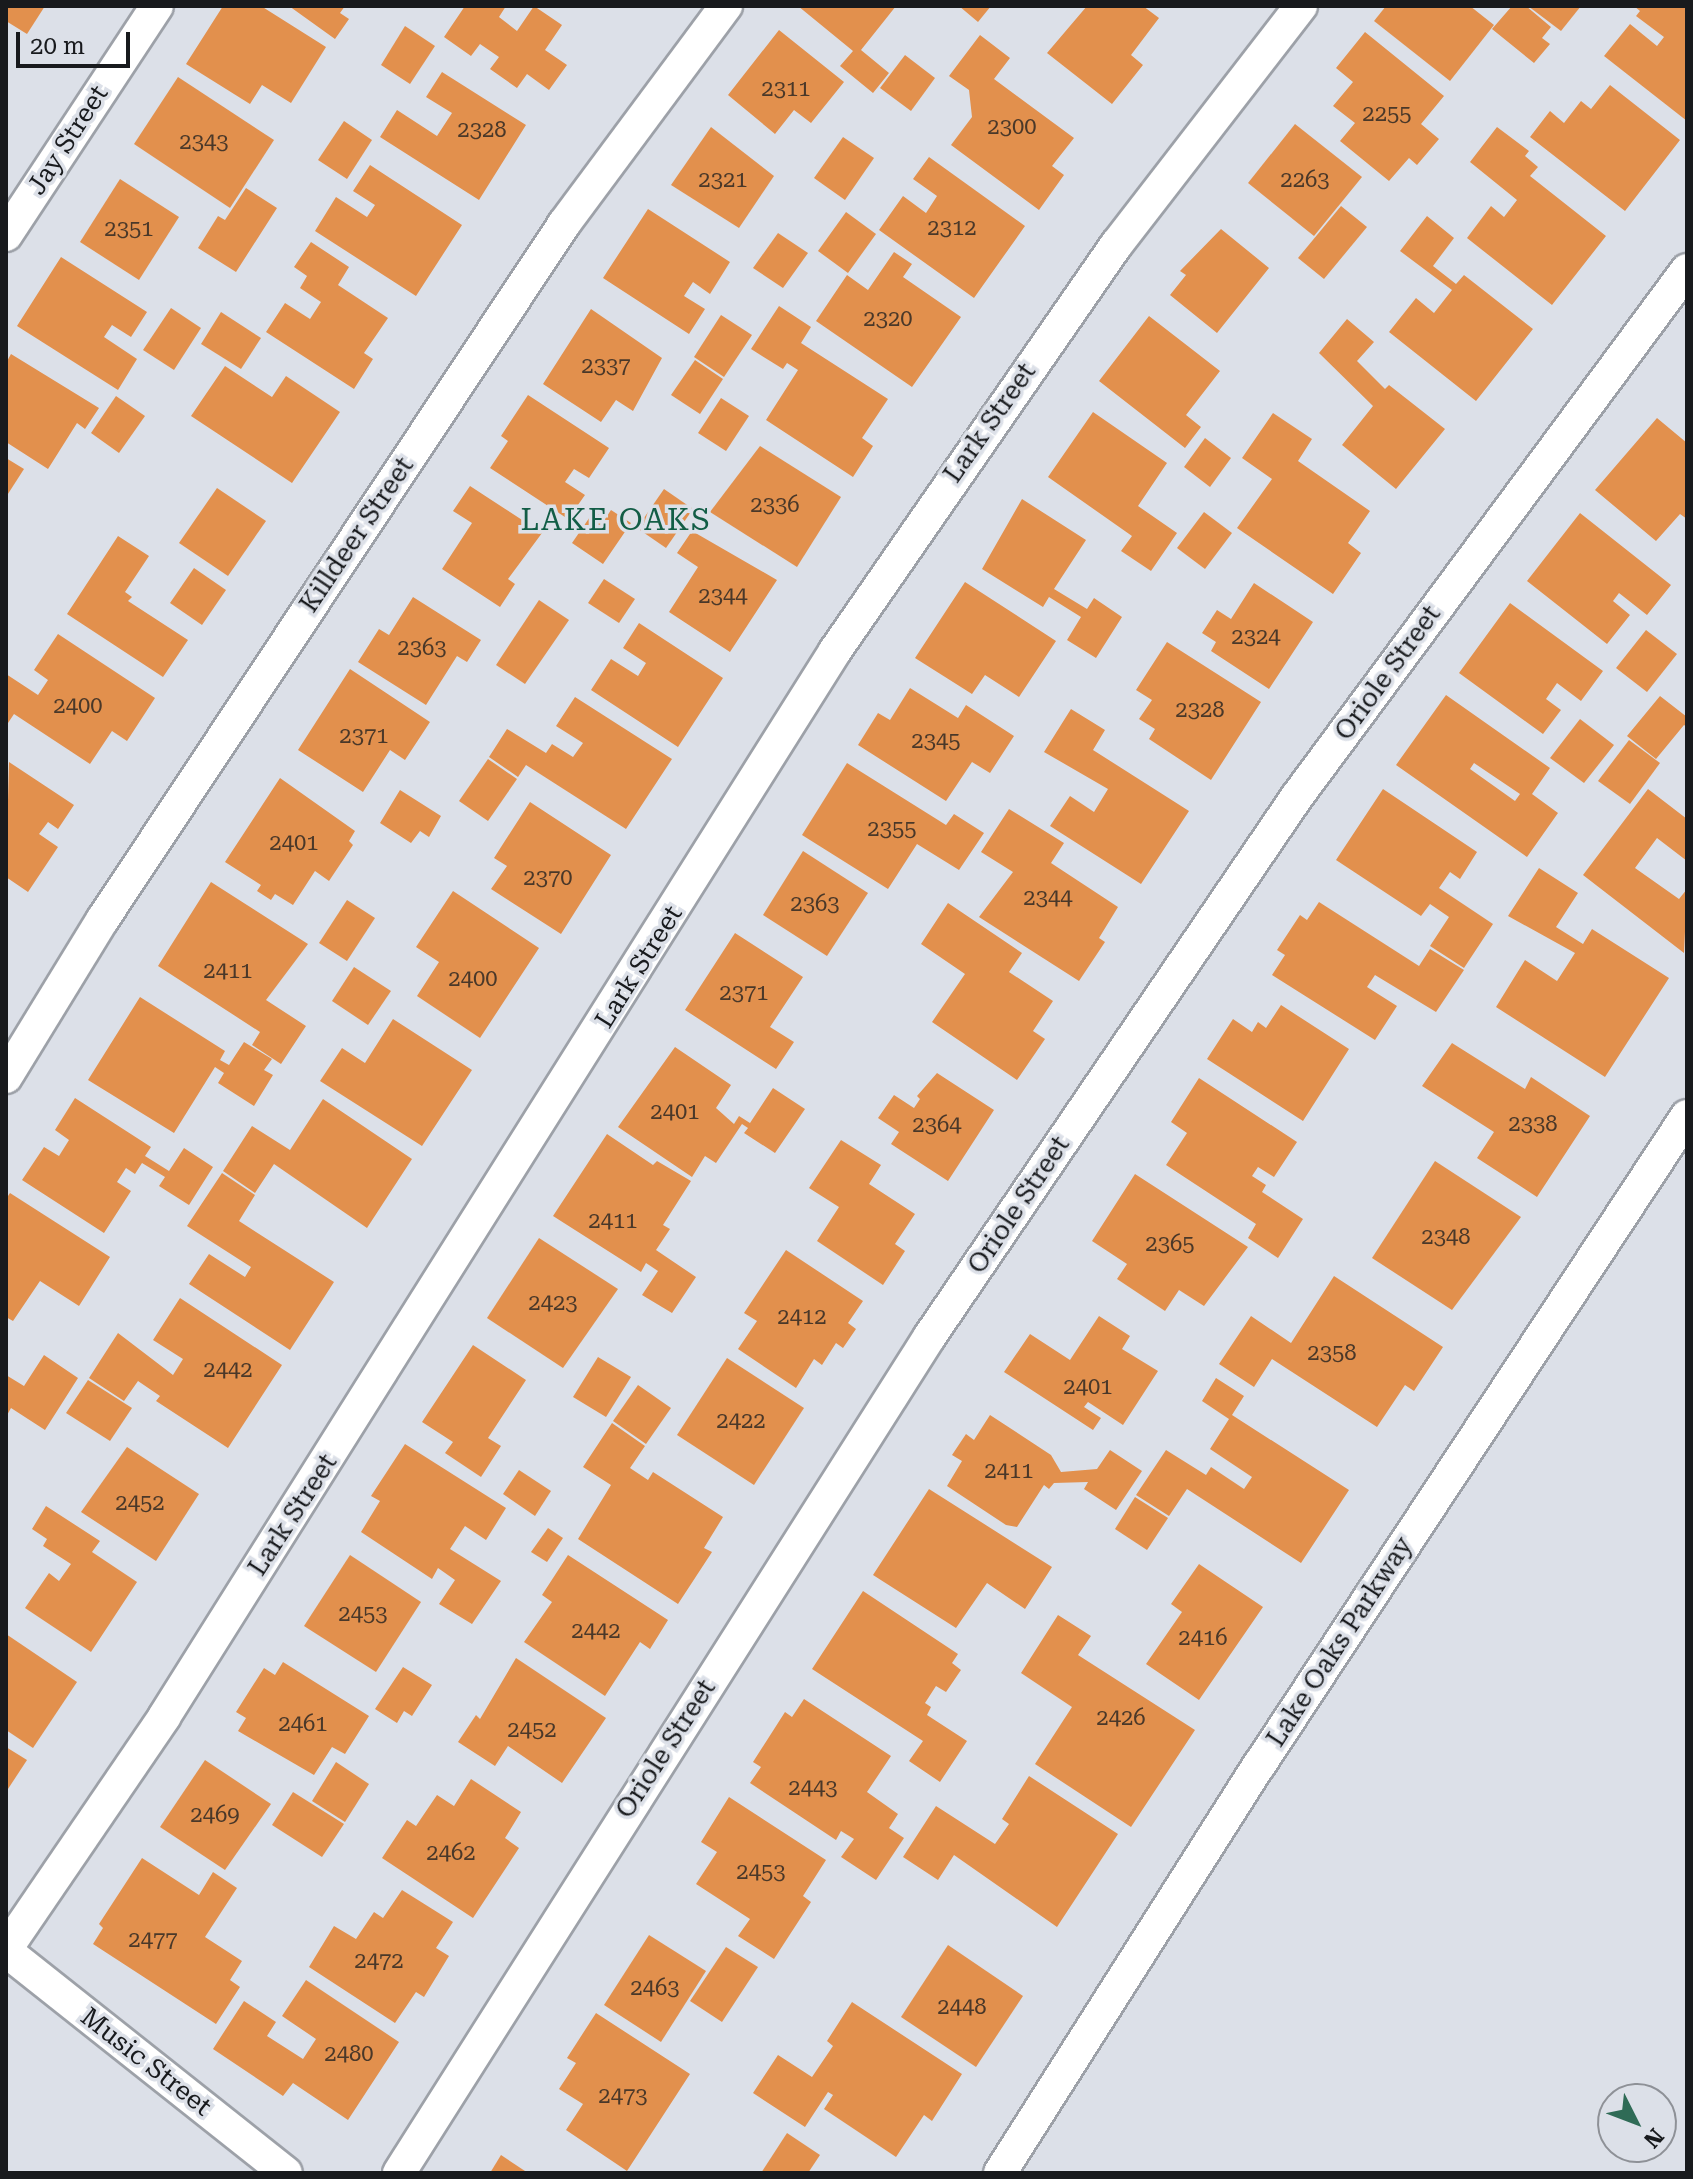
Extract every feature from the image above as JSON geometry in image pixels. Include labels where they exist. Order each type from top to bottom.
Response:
[{"type":"street","name":"Jay Street","points":[[6,235],[157,6]]},
{"type":"street","name":"Killdeer Street","points":[[6,1077],[103,919],[564,224],[726,6]]},
{"type":"street","name":"Lark Street","points":[[6,1950],[198,1664],[835,651],[1117,244],[1301,6]]},
{"type":"street","name":"Oriole Street","points":[[399,2173],[930,1336],[1296,798],[1687,270]]},
{"type":"street","name":"Lake Oaks Parkway","points":[[1000,2173],[1260,1764],[1687,1116]]},
{"type":"street","name":"Music Street","points":[[6,1950],[286,2173]]},
{"type":"building","points":[[6,6],[45,6],[27,34],[6,21]]},
{"type":"building","points":[[223,6],[261,6],[326,47],[291,103],[262,85],[250,104],[186,64]]},
{"type":"building","points":[[289,6],[345,6],[340,13],[349,19],[335,39]]},
{"type":"building","points":[[465,6],[506,6],[499,17],[517,31],[534,6],[562,25],[545,50],[567,65],[549,90],[527,74],[517,88],[490,69],[499,57],[480,44],[471,56],[444,37]]},
{"type":"building","points":[[798,6],[896,6],[861,50],[889,73],[873,93],[840,66],[853,51]]},
{"type":"building","points":[[959,6],[991,6],[978,22]]},
{"type":"building","points":[[1087,6],[1143,6],[1159,18],[1131,55],[1143,65],[1112,104],[1047,53]]},
{"type":"building","points":[[1386,6],[1470,6],[1494,25],[1450,81],[1374,21]]},
{"type":"building","points":[[1512,6],[1526,6],[1551,27],[1542,38],[1550,44],[1534,63],[1492,29]]},
{"type":"building","points":[[1528,6],[1581,6],[1561,31]]},
{"type":"building","points":[[1634,6],[1687,8],[1687,121],[1604,56],[1630,24],[1657,46],[1664,37],[1636,16],[1640,11]]},
{"type":"building","points":[[405,26],[435,46],[410,84],[381,65]]},
{"type":"building","points":[[779,30],[844,82],[811,123],[794,110],[775,134],[728,95]]},
{"type":"building","points":[[1365,32],[1444,96],[1421,124],[1439,139],[1417,165],[1409,158],[1389,181],[1340,141],[1355,123],[1333,106],[1353,82],[1336,68]]},
{"type":"building","points":[[980,35],[1010,58],[994,79],[1074,138],[1052,166],[1064,175],[1039,210],[951,145],[972,117],[969,90],[949,76]]},
{"type":"building","points":[[905,55],[935,78],[911,111],[880,88]]},
{"type":"building","points":[[442,72],[526,125],[479,200],[380,137],[397,110],[437,136],[452,113],[426,97]]},
{"type":"building","points":[[178,77],[274,140],[230,208],[134,144]]},
{"type":"building","points":[[1610,85],[1680,140],[1625,211],[1530,137],[1550,111],[1564,123],[1581,101],[1591,109]]},
{"type":"building","points":[[344,121],[372,140],[347,179],[318,160]]},
{"type":"building","points":[[1295,124],[1362,177],[1314,236],[1248,183]]},
{"type":"building","points":[[711,127],[774,176],[739,228],[671,185]]},
{"type":"building","points":[[1497,127],[1529,151],[1525,156],[1538,167],[1530,176],[1606,236],[1552,305],[1467,238],[1491,206],[1504,217],[1517,200],[1470,162]]},
{"type":"building","points":[[843,137],[874,158],[845,200],[814,178]]},
{"type":"building","points":[[929,157],[1025,226],[974,298],[879,230],[903,196],[926,213],[937,196],[913,179]]},
{"type":"building","points":[[370,165],[462,225],[416,296],[315,231],[336,197],[367,217],[375,205],[353,191]]},
{"type":"building","points":[[120,179],[179,217],[139,280],[80,242]]},
{"type":"building","points":[[246,188],[277,208],[236,272],[198,248],[218,216],[225,220]]},
{"type":"building","points":[[1341,206],[1367,227],[1324,279],[1298,258]]},
{"type":"building","points":[[648,209],[730,262],[710,294],[693,282],[684,296],[705,309],[689,334],[603,278]]},
{"type":"building","points":[[846,212],[876,234],[848,273],[818,251]]},
{"type":"building","points":[[1427,216],[1454,238],[1433,266],[1456,284],[1464,275],[1533,329],[1476,401],[1389,332],[1416,298],[1434,313],[1452,290],[1400,251]]},
{"type":"building","points":[[1221,229],[1269,268],[1217,333],[1170,295],[1186,275],[1180,271]]},
{"type":"building","points":[[778,233],[808,253],[783,288],[753,268]]},
{"type":"building","points":[[311,242],[349,267],[338,285],[388,318],[364,353],[373,359],[354,389],[266,332],[285,303],[310,319],[321,302],[300,288],[307,276],[294,267]]},
{"type":"building","points":[[894,252],[912,264],[903,277],[961,317],[912,387],[816,321],[847,275],[868,290]]},
{"type":"building","points":[[61,257],[147,312],[131,337],[112,325],[104,337],[137,359],[118,390],[17,326]]},
{"type":"building","points":[[779,306],[811,327],[801,343],[888,399],[862,438],[873,446],[853,477],[766,420],[798,370],[787,363],[783,369],[751,349]]},
{"type":"building","points":[[171,308],[201,328],[174,370],[143,350]]},
{"type":"building","points":[[591,309],[662,358],[633,411],[616,400],[601,422],[543,384]]},
{"type":"building","points":[[221,312],[261,338],[241,369],[201,344]]},
{"type":"building","points":[[721,315],[752,335],[724,377],[694,357]]},
{"type":"building","points":[[1149,316],[1220,371],[1186,415],[1201,427],[1185,448],[1099,381]]},
{"type":"building","points":[[1347,319],[1374,342],[1357,361],[1385,389],[1389,385],[1445,429],[1396,489],[1342,445],[1373,406],[1319,353]]},
{"type":"building","points":[[11,354],[99,408],[85,429],[77,423],[48,469],[6,442],[6,363]]},
{"type":"building","points":[[695,360],[723,379],[700,414],[671,395]]},
{"type":"building","points":[[225,366],[272,397],[286,376],[340,412],[292,483],[191,416]]},
{"type":"building","points":[[528,395],[609,448],[589,478],[574,469],[565,482],[585,495],[568,519],[490,468],[508,441],[501,436]]},
{"type":"building","points":[[116,396],[145,416],[119,453],[91,433]]},
{"type":"building","points":[[721,398],[749,416],[726,451],[698,433]]},
{"type":"building","points":[[1093,412],[1167,463],[1138,506],[1177,533],[1151,571],[1121,551],[1132,536],[1048,477]]},
{"type":"building","points":[[1273,413],[1312,439],[1298,461],[1370,511],[1348,543],[1361,553],[1333,594],[1237,528],[1272,479],[1242,458]]},
{"type":"building","points":[[1657,418],[1687,443],[1687,519],[1680,514],[1656,541],[1595,490]]},
{"type":"building","points":[[1205,438],[1231,458],[1210,487],[1184,467]]},
{"type":"building","points":[[760,446],[841,497],[797,567],[710,512]]},
{"type":"building","points":[[6,458],[24,469],[6,497]]},
{"type":"building","points":[[470,486],[542,533],[508,579],[515,584],[500,607],[442,569],[472,523],[453,511]]},
{"type":"building","points":[[217,488],[266,521],[228,576],[179,543]]},
{"type":"building","points":[[664,489],[693,509],[666,548],[637,528]]},
{"type":"building","points":[[1022,499],[1086,540],[1054,589],[1087,609],[1094,598],[1122,617],[1096,658],[1067,640],[1081,617],[1049,597],[1043,607],[982,569]]},
{"type":"building","points":[[611,510],[631,523],[603,564],[572,543],[594,511],[605,519]]},
{"type":"building","points":[[1204,512],[1232,533],[1205,569],[1177,548]]},
{"type":"building","points":[[1580,513],[1671,585],[1647,615],[1619,593],[1613,601],[1630,615],[1607,644],[1527,581]]},
{"type":"building","points":[[692,531],[777,580],[730,652],[669,612],[698,567],[677,553]]},
{"type":"building","points":[[118,536],[149,556],[125,592],[132,597],[128,601],[188,640],[163,677],[67,614]]},
{"type":"building","points":[[194,568],[226,590],[202,625],[170,603]]},
{"type":"building","points":[[604,579],[635,599],[619,623],[588,603]]},
{"type":"building","points":[[965,582],[1056,641],[1019,697],[985,675],[972,694],[915,658]]},
{"type":"building","points":[[1254,583],[1313,622],[1269,689],[1211,651],[1216,642],[1202,633],[1217,610],[1231,619]]},
{"type":"building","points":[[413,597],[481,640],[467,662],[457,656],[426,705],[358,662],[379,629],[389,635]]},
{"type":"building","points":[[539,600],[569,620],[525,684],[496,665]]},
{"type":"building","points":[[1510,603],[1603,671],[1581,701],[1557,683],[1546,699],[1561,710],[1543,734],[1459,673]]},
{"type":"building","points":[[639,623],[723,678],[678,747],[591,690],[611,659],[638,676],[646,663],[623,648]]},
{"type":"building","points":[[1646,630],[1677,654],[1647,692],[1616,668]]},
{"type":"building","points":[[58,634],[155,698],[127,741],[112,731],[90,764],[14,714],[6,726],[6,674],[38,695],[48,680],[34,670]]},
{"type":"building","points":[[1167,642],[1261,702],[1211,780],[1149,739],[1155,729],[1139,719],[1152,700],[1136,690]]},
{"type":"building","points":[[350,669],[430,722],[405,760],[390,750],[363,792],[298,750]]},
{"type":"building","points":[[910,688],[958,718],[966,705],[1014,736],[990,773],[972,762],[946,801],[858,745],[878,713],[890,720]]},
{"type":"building","points":[[1446,695],[1550,768],[1532,794],[1558,813],[1527,857],[1396,765]],"holes":[[[1474,763],[1520,794],[1515,801],[1470,769]]]},
{"type":"building","points":[[1660,696],[1687,717],[1687,727],[1684,725],[1656,759],[1627,736]]},
{"type":"building","points":[[575,697],[672,759],[626,829],[526,765],[518,777],[489,757],[507,729],[546,753],[552,744],[573,757],[583,743],[556,726]]},
{"type":"building","points":[[1071,709],[1105,730],[1093,750],[1189,811],[1141,884],[1050,826],[1070,796],[1094,812],[1108,789],[1044,752]]},
{"type":"building","points":[[1580,719],[1614,745],[1584,783],[1550,758]]},
{"type":"building","points":[[1629,740],[1660,763],[1630,804],[1598,781]]},
{"type":"building","points":[[488,759],[517,779],[488,821],[459,801]]},
{"type":"building","points":[[9,762],[74,805],[58,829],[48,822],[39,834],[58,847],[28,892],[6,877]]},
{"type":"building","points":[[847,763],[946,825],[954,814],[984,833],[959,870],[917,844],[888,889],[802,835]]},
{"type":"building","points":[[280,778],[355,831],[349,841],[353,845],[329,881],[315,871],[293,905],[275,894],[271,900],[257,891],[261,885],[225,862]]},
{"type":"building","points":[[1383,789],[1477,852],[1460,879],[1450,872],[1439,888],[1493,924],[1464,968],[1430,946],[1449,917],[1430,904],[1421,916],[1336,860]]},
{"type":"building","points":[[1648,789],[1687,819],[1687,861],[1657,838],[1635,868],[1679,899],[1687,889],[1684,953],[1583,875]]},
{"type":"building","points":[[400,790],[441,816],[429,837],[420,831],[411,843],[380,823]]},
{"type":"building","points":[[530,802],[611,855],[561,934],[491,889],[507,866],[494,858]]},
{"type":"building","points":[[1009,809],[1064,843],[1051,863],[1118,907],[1099,938],[1105,942],[1079,981],[979,917],[1013,872],[981,852]]},
{"type":"building","points":[[803,851],[868,893],[827,956],[763,915]]},
{"type":"building","points":[[1539,868],[1578,893],[1556,927],[1583,944],[1592,929],[1669,978],[1605,1077],[1496,1007],[1525,960],[1557,981],[1575,953],[1508,916]]},
{"type":"building","points":[[211,882],[308,944],[266,1000],[306,1026],[281,1064],[252,1045],[260,1032],[158,966]]},
{"type":"building","points":[[453,891],[539,948],[480,1038],[417,996],[439,962],[416,947]]},
{"type":"building","points":[[347,900],[375,918],[347,961],[319,943]]},
{"type":"building","points":[[1319,902],[1419,966],[1430,949],[1464,970],[1436,1012],[1375,975],[1367,987],[1397,1006],[1375,1040],[1272,975],[1285,955],[1277,950],[1300,915],[1307,920]]},
{"type":"building","points":[[948,903],[1022,953],[1009,972],[1053,1001],[1033,1031],[1045,1039],[1017,1080],[932,1022],[965,974],[921,944]]},
{"type":"building","points":[[735,933],[803,977],[770,1027],[794,1042],[776,1069],[685,1010]]},
{"type":"building","points":[[354,967],[391,991],[368,1025],[332,1001]]},
{"type":"building","points":[[140,997],[225,1051],[220,1060],[229,1065],[244,1042],[272,1059],[264,1070],[273,1075],[254,1106],[218,1083],[224,1073],[215,1067],[174,1133],[88,1080]]},
{"type":"building","points":[[1281,1005],[1349,1049],[1303,1121],[1207,1059],[1233,1019],[1252,1032],[1258,1022],[1266,1028]]},
{"type":"building","points":[[393,1019],[472,1070],[422,1146],[320,1081],[342,1048],[365,1063]]},
{"type":"building","points":[[1452,1043],[1525,1089],[1531,1077],[1590,1116],[1537,1197],[1477,1158],[1494,1132],[1422,1086]]},
{"type":"building","points":[[675,1047],[731,1085],[716,1108],[734,1124],[739,1116],[750,1123],[773,1088],[805,1109],[775,1153],[744,1133],[748,1128],[742,1124],[716,1163],[705,1156],[692,1177],[618,1127]]},
{"type":"building","points":[[937,1073],[994,1110],[948,1181],[891,1144],[899,1132],[878,1118],[894,1095],[914,1108],[920,1099],[917,1096]]},
{"type":"building","points":[[1199,1078],[1297,1142],[1274,1177],[1258,1167],[1252,1176],[1266,1185],[1262,1192],[1303,1219],[1278,1258],[1248,1238],[1256,1224],[1166,1165],[1187,1133],[1171,1122]]},
{"type":"building","points":[[75,1098],[151,1147],[145,1156],[169,1171],[184,1148],[213,1167],[189,1205],[159,1186],[165,1177],[142,1163],[135,1174],[126,1168],[117,1182],[131,1191],[104,1233],[22,1180],[44,1147],[59,1156],[69,1140],[55,1130]]},
{"type":"building","points":[[323,1099],[412,1159],[367,1228],[274,1164],[255,1193],[223,1171],[252,1126],[290,1150]]},
{"type":"building","points":[[607,1134],[653,1165],[657,1161],[691,1181],[663,1225],[670,1229],[656,1250],[696,1277],[672,1313],[642,1295],[658,1271],[646,1263],[641,1272],[553,1216]]},
{"type":"building","points":[[841,1140],[881,1165],[869,1184],[915,1214],[895,1244],[905,1251],[883,1285],[817,1241],[839,1207],[809,1188]]},
{"type":"building","points":[[1435,1161],[1521,1217],[1452,1310],[1372,1258]]},
{"type":"building","points":[[222,1173],[255,1195],[239,1221],[334,1282],[290,1350],[189,1284],[209,1254],[245,1277],[251,1267],[187,1226]]},
{"type":"building","points":[[1135,1174],[1248,1247],[1204,1306],[1179,1290],[1165,1311],[1117,1279],[1127,1264],[1092,1241]]},
{"type":"building","points":[[10,1193],[110,1257],[79,1306],[40,1281],[13,1321],[6,1317],[6,1199]]},
{"type":"building","points":[[539,1238],[618,1289],[563,1368],[487,1318]]},
{"type":"building","points":[[786,1250],[863,1301],[848,1323],[856,1329],[843,1348],[836,1343],[822,1365],[814,1359],[796,1388],[738,1349],[757,1321],[744,1313]]},
{"type":"building","points":[[1334,1276],[1443,1347],[1414,1391],[1405,1385],[1377,1427],[1272,1359],[1254,1387],[1219,1364],[1251,1316],[1291,1343]]},
{"type":"building","points":[[180,1298],[282,1365],[228,1448],[156,1401],[160,1396],[138,1381],[124,1401],[89,1378],[118,1333],[173,1375],[183,1359],[153,1340]]},
{"type":"building","points":[[1099,1316],[1130,1336],[1122,1349],[1158,1371],[1123,1425],[1088,1402],[1084,1407],[1101,1418],[1093,1430],[1004,1372],[1030,1334],[1070,1360]]},
{"type":"building","points":[[473,1345],[526,1380],[488,1438],[501,1446],[481,1477],[445,1453],[453,1442],[422,1422]]},
{"type":"building","points":[[44,1355],[78,1378],[45,1430],[11,1408],[6,1417],[6,1375],[24,1386]]},
{"type":"building","points":[[598,1357],[631,1377],[606,1417],[573,1397]]},
{"type":"building","points":[[727,1358],[804,1408],[754,1485],[677,1435]]},
{"type":"building","points":[[1216,1378],[1244,1396],[1232,1415],[1349,1490],[1301,1563],[1187,1489],[1169,1516],[1136,1495],[1166,1450],[1206,1475],[1211,1467],[1244,1489],[1252,1477],[1210,1449],[1229,1419],[1202,1401]]},
{"type":"building","points":[[88,1380],[132,1408],[110,1441],[66,1413]]},
{"type":"building","points":[[638,1385],[671,1408],[646,1444],[613,1421]]},
{"type":"building","points":[[990,1415],[1051,1455],[1061,1472],[1097,1469],[1110,1450],[1142,1471],[1116,1510],[1084,1489],[1088,1482],[1054,1483],[1049,1489],[1044,1485],[1017,1527],[1006,1525],[947,1486],[962,1461],[952,1455],[966,1434],[974,1440]]},
{"type":"building","points":[[612,1423],[645,1446],[630,1468],[648,1480],[653,1472],[723,1517],[704,1548],[712,1552],[678,1604],[578,1539],[611,1485],[583,1467]]},
{"type":"building","points":[[405,1444],[506,1508],[486,1540],[465,1526],[450,1549],[501,1581],[472,1624],[439,1604],[455,1580],[438,1568],[432,1579],[361,1532],[380,1501],[371,1496]]},
{"type":"building","points":[[127,1447],[199,1494],[156,1561],[81,1512]]},
{"type":"building","points":[[519,1470],[551,1491],[535,1516],[503,1494]]},
{"type":"building","points":[[929,1489],[1052,1567],[1025,1609],[987,1583],[956,1628],[873,1575]]},
{"type":"building","points":[[1135,1497],[1168,1518],[1147,1550],[1115,1529]]},
{"type":"building","points":[[46,1506],[100,1541],[92,1552],[137,1582],[91,1652],[25,1608],[49,1573],[59,1581],[71,1564],[43,1546],[47,1539],[32,1529]]},
{"type":"building","points":[[548,1528],[563,1538],[547,1562],[531,1552]]},
{"type":"building","points":[[350,1555],[421,1602],[376,1672],[304,1626]]},
{"type":"building","points":[[568,1555],[668,1620],[650,1649],[640,1642],[605,1696],[524,1642],[552,1602],[542,1595]]},
{"type":"building","points":[[1199,1564],[1263,1607],[1199,1700],[1146,1664],[1182,1612],[1171,1604]]},
{"type":"building","points":[[863,1591],[958,1654],[952,1663],[961,1670],[946,1692],[936,1686],[925,1703],[931,1707],[927,1715],[967,1741],[940,1782],[909,1761],[923,1741],[812,1669]]},
{"type":"building","points":[[1058,1615],[1091,1636],[1078,1655],[1195,1730],[1131,1827],[1035,1764],[1072,1707],[1021,1673]]},
{"type":"building","points":[[6,1634],[77,1682],[33,1748],[6,1730]]},
{"type":"building","points":[[516,1658],[606,1718],[562,1783],[508,1746],[495,1766],[458,1742],[476,1715],[480,1719]]},
{"type":"building","points":[[283,1662],[369,1716],[345,1754],[332,1747],[314,1775],[238,1731],[246,1718],[236,1712],[264,1668],[275,1675]]},
{"type":"building","points":[[403,1667],[432,1685],[412,1716],[404,1711],[397,1723],[375,1709]]},
{"type":"building","points":[[804,1699],[891,1756],[867,1792],[898,1814],[889,1828],[904,1838],[876,1880],[841,1857],[854,1839],[841,1831],[836,1840],[750,1783],[761,1767],[753,1762],[785,1712],[792,1717]]},
{"type":"building","points":[[6,1747],[27,1760],[6,1792]]},
{"type":"building","points":[[205,1760],[271,1804],[225,1870],[160,1827]]},
{"type":"building","points":[[336,1762],[369,1784],[345,1822],[312,1801]]},
{"type":"building","points":[[1029,1776],[1118,1834],[1057,1927],[954,1855],[938,1880],[903,1857],[936,1806],[995,1844],[1009,1824],[1002,1819]]},
{"type":"building","points":[[471,1779],[521,1812],[505,1838],[519,1848],[473,1918],[382,1858],[407,1820],[416,1826],[437,1795],[454,1806]]},
{"type":"building","points":[[293,1792],[344,1824],[322,1857],[272,1825]]},
{"type":"building","points":[[729,1797],[826,1860],[803,1896],[811,1902],[774,1959],[738,1936],[750,1919],[696,1884],[717,1852],[701,1842]]},
{"type":"building","points":[[142,1858],[199,1895],[213,1872],[237,1888],[205,1937],[242,1961],[230,1980],[240,1987],[216,2024],[93,1944],[103,1928],[99,1924]]},
{"type":"building","points":[[402,1890],[453,1922],[436,1948],[449,1956],[424,1997],[416,1992],[395,2023],[309,1967],[334,1926],[356,1939],[374,1912],[383,1918]]},
{"type":"building","points":[[649,1935],[706,1971],[661,2042],[604,2005]]},
{"type":"building","points":[[948,1945],[1023,1996],[976,2067],[901,2017]]},
{"type":"building","points":[[726,1947],[758,1967],[722,2022],[690,2001]]},
{"type":"building","points":[[306,1980],[399,2042],[348,2120],[293,2083],[283,2096],[213,2049],[244,2001],[276,2022],[267,2036],[303,2059],[316,2039],[282,2016]]},
{"type":"building","points":[[852,2002],[962,2074],[932,2121],[924,2115],[896,2157],[824,2109],[833,2095],[828,2092],[805,2127],[753,2093],[778,2055],[812,2077],[833,2046],[827,2041]]},
{"type":"building","points":[[596,2013],[690,2074],[627,2171],[566,2130],[583,2104],[559,2089],[576,2063],[567,2058]]},
{"type":"building","points":[[787,2133],[820,2155],[808,2173],[761,2173]]},
{"type":"building","points":[[501,2155],[528,2173],[490,2173]]},
{"type":"district","name":"LAKE OAKS","points":[[616,520]]}]
